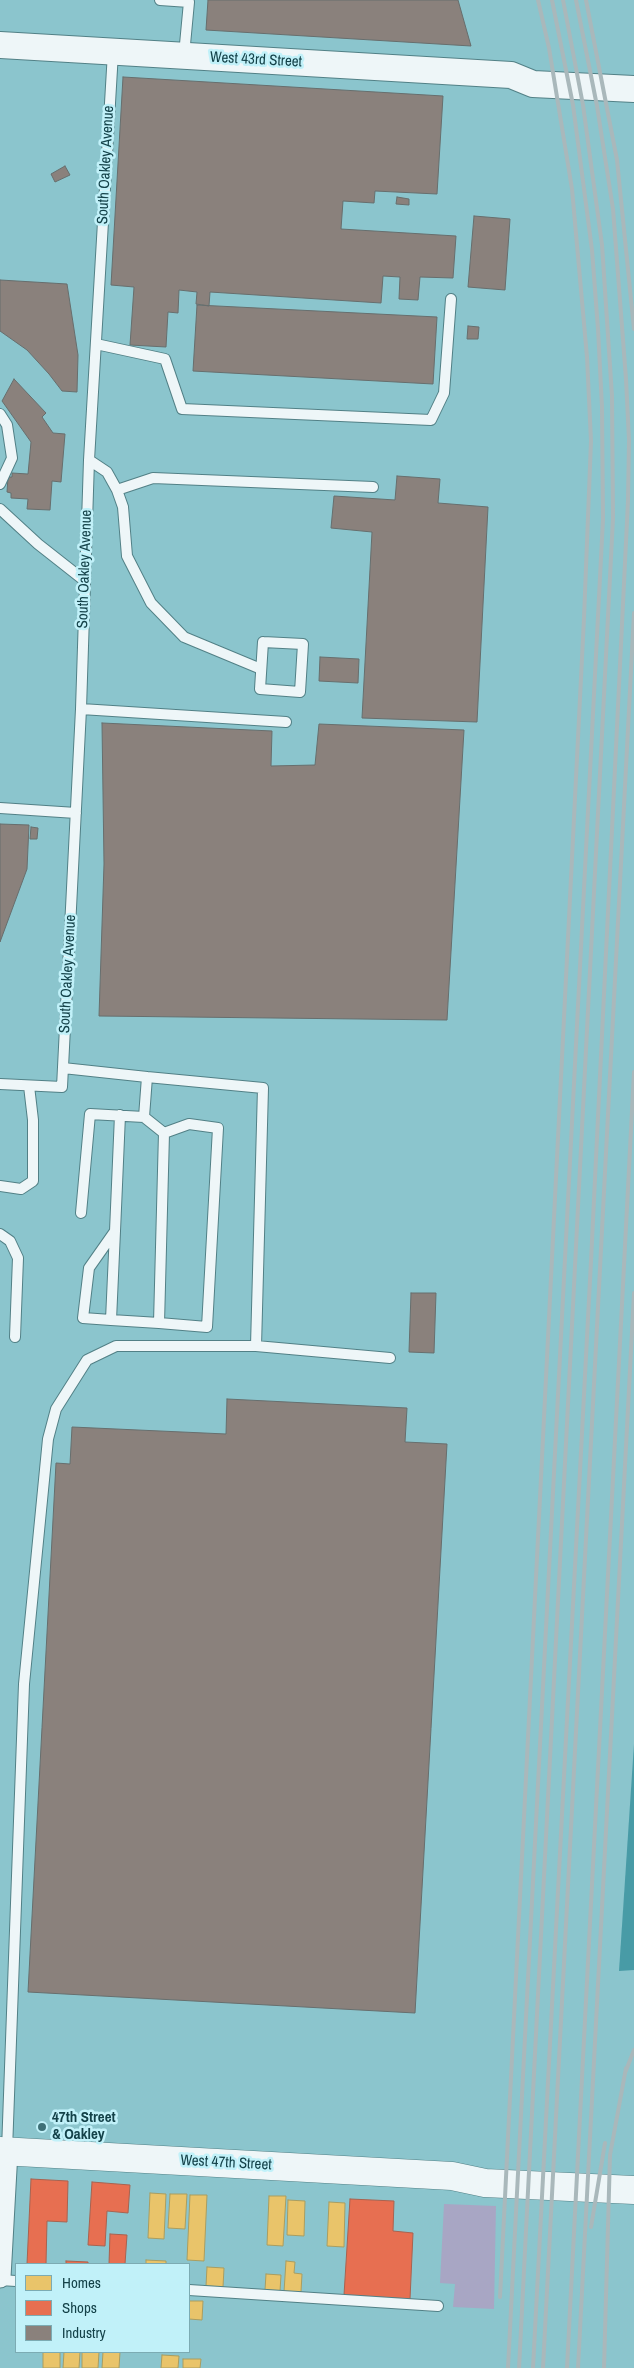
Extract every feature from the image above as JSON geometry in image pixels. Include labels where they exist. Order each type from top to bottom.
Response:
[{"type":"main road","name":"West 47th Street","points":[[3,2151],[452,2176],[485,2183],[634,2190]]},
{"type":"main road","name":"West 47th Street","points":[[452,2176],[486,2172],[634,2180]]},
{"type":"street","name":"West 43rd Street","points":[[0,45],[511,75],[533,84],[634,90]]},
{"type":"street","name":"West 43rd Street","points":[[511,75],[534,66],[634,72]]},
{"type":"street","points":[[0,2278],[3,2151]]},
{"type":"lane","points":[[160,0],[189,2],[184,56]]},
{"type":"lane","name":"South Oakley Avenue","points":[[29,1086],[62,1087],[81,709],[89,460],[113,52]]},
{"type":"lane","points":[[96,344],[165,359],[182,409],[431,420],[444,393],[452,299]]},
{"type":"lane","points":[[0,414],[7,425],[12,458],[0,484]]},
{"type":"lane","points":[[89,460],[107,472],[118,490],[123,507],[127,556],[152,603],[184,637],[261,669]]},
{"type":"lane","points":[[118,490],[153,478],[373,487]]},
{"type":"lane","points":[[0,509],[38,544],[85,581]]},
{"type":"lane","points":[[263,642],[302,644],[300,692],[260,689],[261,669],[263,642]]},
{"type":"lane","points":[[81,709],[286,722]]},
{"type":"lane","points":[[0,808],[76,813]]},
{"type":"lane","points":[[63,1068],[263,1088],[256,1346]]},
{"type":"lane","points":[[144,1117],[147,1077]]},
{"type":"lane","points":[[0,1084],[29,1086],[33,1120],[32,1181],[21,1189],[0,1186]]},
{"type":"lane","points":[[81,1213],[90,1114],[144,1117],[164,1133]]},
{"type":"lane","points":[[111,1320],[120,1115]]},
{"type":"lane","points":[[115,1230],[89,1268],[83,1318],[207,1327],[218,1128],[189,1124],[164,1133]]},
{"type":"lane","points":[[158,1323],[164,1133]]},
{"type":"lane","points":[[0,1234],[10,1241],[18,1258],[15,1337]]},
{"type":"lane","points":[[3,2151],[24,1684],[48,1439],[56,1410],[87,1360],[116,1346],[256,1346],[390,1358]]},
{"type":"lane","points":[[0,2278],[15,2281]]},
{"type":"lane","points":[[190,2290],[438,2306]]},
{"type":"shaded area","points":[[634,1744],[634,1970],[619,1971]]},
{"type":"shaded area","points":[[444,2204],[496,2206],[494,2309],[453,2307],[455,2284],[440,2283]]},
{"type":"building: Homes","points":[[150,2193],[166,2194],[164,2239],[148,2238]]},
{"type":"building: Homes","points":[[170,2194],[187,2194],[185,2229],[168,2228]]},
{"type":"building: Homes","points":[[190,2195],[207,2195],[204,2261],[187,2260]]},
{"type":"building: Homes","points":[[269,2196],[286,2196],[283,2246],[267,2245]]},
{"type":"building: Homes","points":[[288,2200],[305,2201],[304,2236],[287,2235]]},
{"type":"building: Homes","points":[[329,2202],[345,2203],[344,2247],[327,2246]]},
{"type":"building: Homes","points":[[146,2260],[166,2261],[166,2263],[146,2263]]},
{"type":"building: Homes","points":[[286,2261],[295,2262],[294,2273],[302,2274],[301,2292],[284,2292]]},
{"type":"building: Homes","points":[[207,2267],[224,2268],[223,2287],[206,2286]]},
{"type":"building: Homes","points":[[266,2274],[281,2275],[280,2291],[265,2290]]},
{"type":"building: Homes","points":[[190,2301],[203,2301],[202,2320],[190,2319]]},
{"type":"building: Homes","points":[[43,2353],[60,2353],[60,2368],[43,2368]]},
{"type":"building: Homes","points":[[64,2353],[80,2353],[79,2368],[63,2368]]},
{"type":"building: Homes","points":[[82,2353],[99,2353],[98,2368],[82,2368]]},
{"type":"building: Homes","points":[[103,2353],[120,2353],[119,2368],[102,2368]]},
{"type":"building: Homes","points":[[162,2355],[179,2356],[178,2368],[161,2368]]},
{"type":"building: Homes","points":[[183,2359],[201,2359],[200,2368],[183,2368]]},
{"type":"building: Shops","points":[[31,2179],[68,2181],[67,2222],[47,2221],[46,2263],[27,2263]]},
{"type":"building: Shops","points":[[92,2182],[130,2185],[128,2213],[107,2211],[105,2246],[88,2245]]},
{"type":"building: Shops","points":[[350,2199],[394,2201],[393,2231],[413,2233],[410,2299],[344,2295]]},
{"type":"building: Shops","points":[[110,2234],[127,2235],[125,2263],[109,2263]]},
{"type":"building: Shops","points":[[66,2261],[88,2262],[88,2263],[66,2263]]},
{"type":"building: Industry","points":[[208,0],[458,0],[471,46],[206,30]]},
{"type":"building: Industry","points":[[123,77],[443,96],[437,194],[375,191],[374,203],[343,201],[341,229],[456,236],[453,278],[420,277],[418,300],[399,299],[400,277],[383,276],[381,303],[210,292],[209,306],[196,304],[197,292],[179,290],[178,313],[168,312],[166,347],[130,345],[134,287],[111,285]]},
{"type":"building: Industry","points":[[65,166],[70,175],[55,182],[51,174]]},
{"type":"building: Industry","points":[[397,197],[409,199],[409,205],[396,204]]},
{"type":"building: Industry","points":[[474,216],[510,219],[505,290],[468,287]]},
{"type":"building: Industry","points":[[0,280],[67,284],[78,355],[77,392],[62,391],[27,350],[0,331]]},
{"type":"building: Industry","points":[[197,305],[437,317],[433,384],[193,371]]},
{"type":"building: Industry","points":[[468,326],[479,327],[478,339],[467,339]]},
{"type":"building: Industry","points":[[14,379],[46,413],[42,417],[53,433],[65,434],[61,482],[52,481],[50,510],[27,509],[28,499],[11,498],[11,493],[7,492],[8,477],[12,477],[12,473],[28,474],[31,442],[2,401]]},
{"type":"building: Industry","points":[[397,476],[440,479],[438,503],[488,507],[477,722],[362,718],[372,532],[331,528],[334,496],[395,500]]},
{"type":"building: Industry","points":[[320,657],[359,659],[358,683],[319,681]]},
{"type":"building: Industry","points":[[102,723],[272,731],[271,766],[315,765],[319,724],[464,730],[447,1020],[99,1016],[104,864]]},
{"type":"building: Industry","points":[[0,824],[29,825],[27,869],[0,942]]},
{"type":"building: Industry","points":[[31,827],[38,828],[37,839],[30,839]]},
{"type":"building: Industry","points":[[411,1293],[436,1293],[434,1353],[409,1352]]},
{"type":"building: Industry","points":[[227,1399],[407,1408],[405,1442],[447,1444],[415,2013],[28,1992],[56,1463],[70,1464],[72,1427],[226,1434]]},
{"type":"railway","points":[[500,2297],[584,618],[591,441],[587,357],[572,189],[549,48],[538,0]]},
{"type":"railway","points":[[508,2368],[603,519],[602,407],[592,250],[573,105],[552,0]]},
{"type":"railway","points":[[519,2368],[613,518],[612,396],[602,245],[583,105],[563,0]]},
{"type":"railway","points":[[533,2368],[591,1261],[628,501],[629,440],[626,379],[613,209],[597,106],[576,0]]},
{"type":"railway","points":[[586,0],[617,160],[634,329]]},
{"type":"railway","points":[[543,2368],[634,613]]},
{"type":"railway","points":[[567,2368],[634,1072]]},
{"type":"railway","points":[[578,2368],[634,1293]]},
{"type":"railway","points":[[625,2073],[634,2050]]},
{"type":"railway","points":[[604,2368],[610,2155],[626,2068]]},
{"type":"railway","points":[[591,2227],[605,2143]]},
{"type":"place","name":"47th Street & Oakley","points":[[42,2127]]}]
